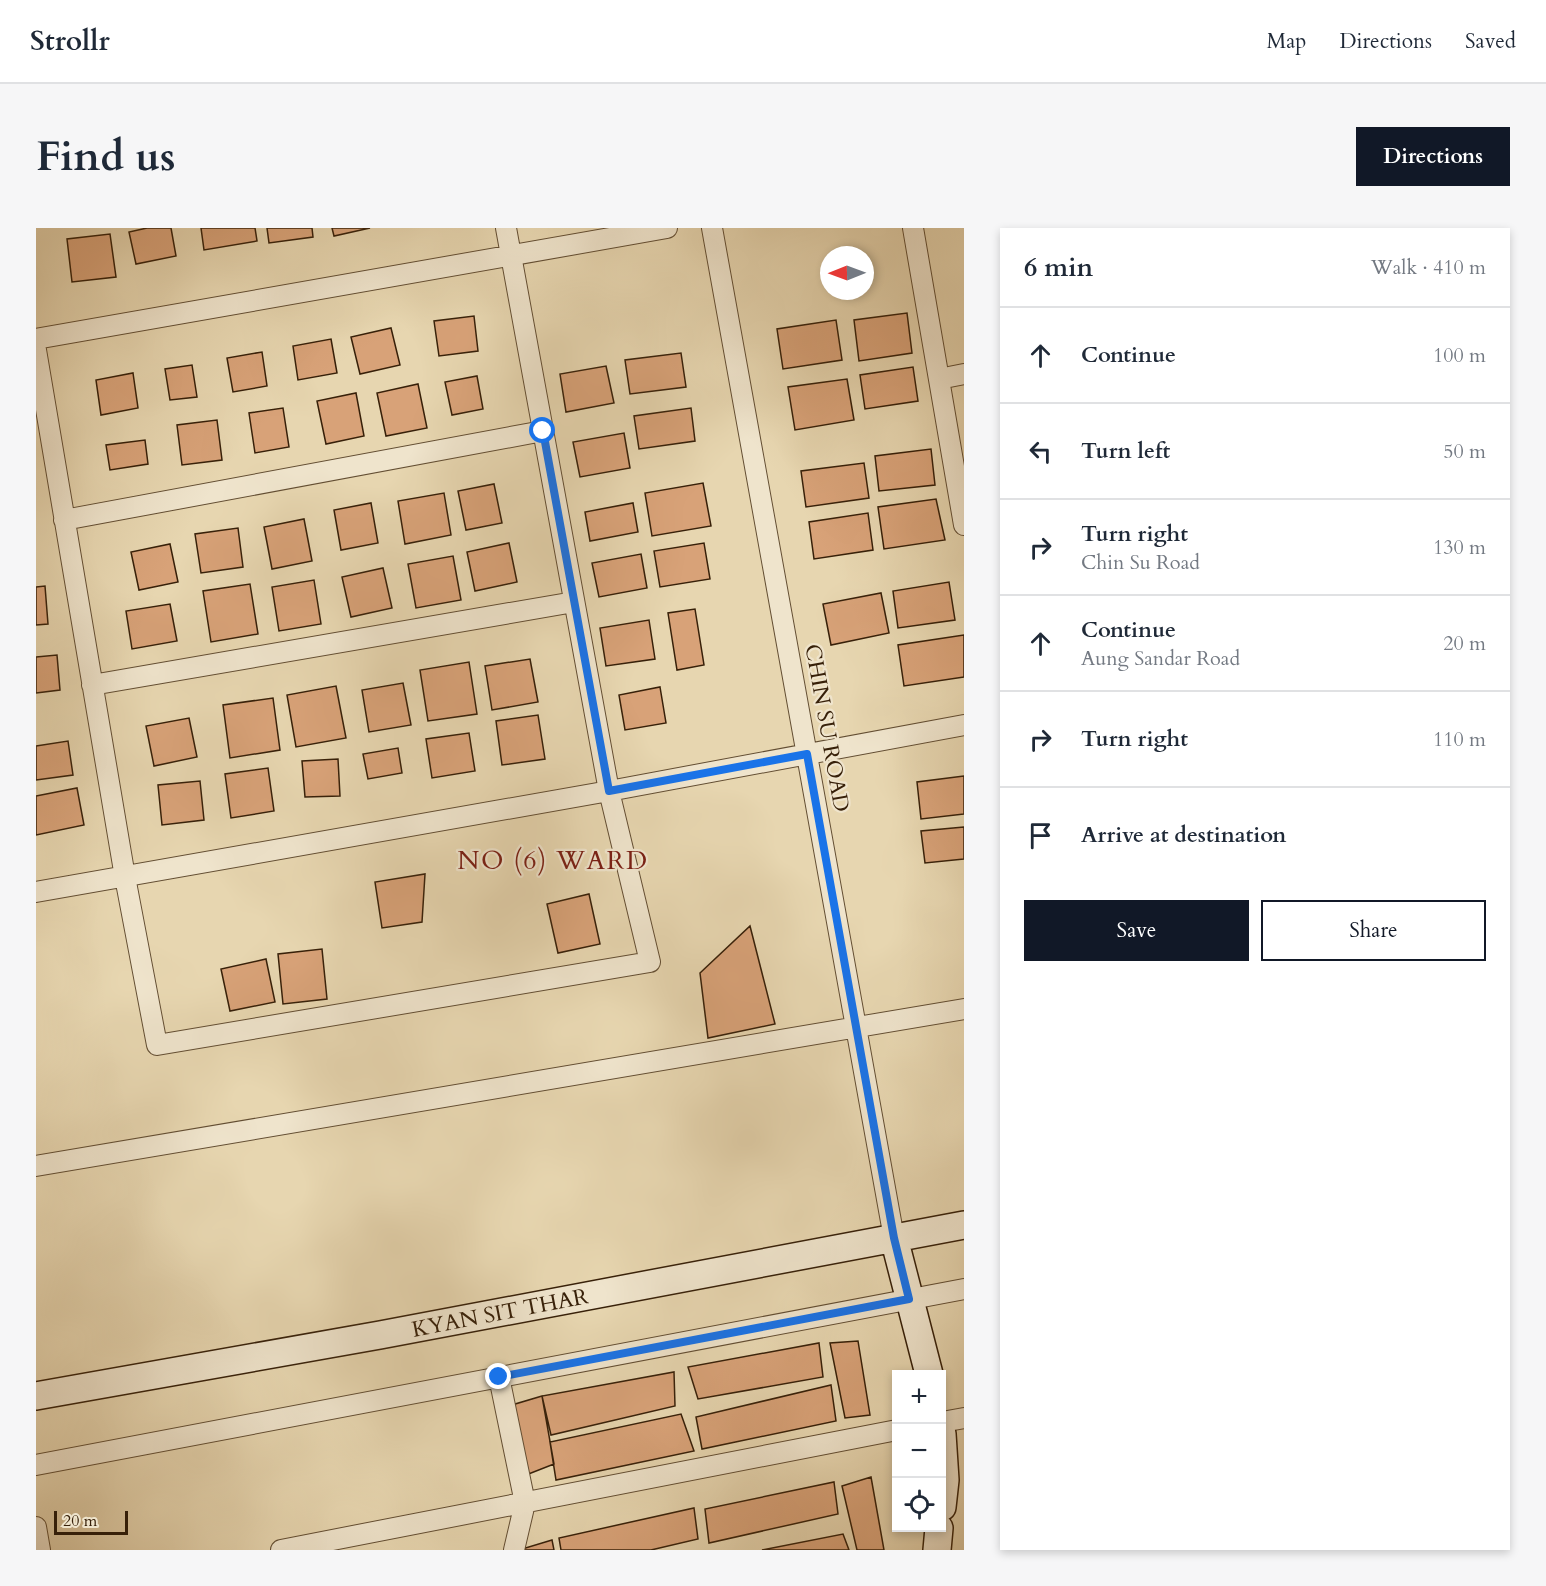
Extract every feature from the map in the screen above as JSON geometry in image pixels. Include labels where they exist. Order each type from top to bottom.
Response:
[{"type":"main road","name":"KYAN SIT THAR","points":[[36,1396],[380,1335],[964,1225]]},
{"type":"main road","points":[[894,1238],[928,1370]]},
{"type":"main road","points":[[946,1450],[954,1482],[946,1499]]},
{"type":"main road","points":[[937,1550],[939,1532]]},
{"type":"street","points":[[36,350],[125,877],[157,1045],[650,962],[609,791],[506,228]]},
{"type":"street","points":[[36,339],[667,228]]},
{"type":"street","name":"CHIN SU ROAD","points":[[712,228],[894,1238]]},
{"type":"street","points":[[913,228],[964,525]]},
{"type":"street","points":[[939,378],[964,374]]},
{"type":"street","points":[[64,520],[543,431]]},
{"type":"street","points":[[92,685],[574,602]]},
{"type":"street","points":[[36,892],[609,791],[964,724]]},
{"type":"street","points":[[36,1167],[964,1009]]},
{"type":"street","points":[[36,1465],[964,1289]]},
{"type":"street","points":[[499,1377],[525,1503],[514,1550]]},
{"type":"street","points":[[946,1421],[964,1418]]},
{"type":"street","points":[[281,1550],[892,1431]]},
{"type":"street","points":[[36,1527],[40,1550]]},
{"type":"building","points":[[147,228],[171,228],[176,256],[136,264],[129,232]]},
{"type":"building","points":[[201,228],[255,228],[257,241],[204,250]]},
{"type":"building","points":[[267,228],[312,228],[313,237],[269,243]]},
{"type":"building","points":[[332,228],[370,228],[334,236]]},
{"type":"building","points":[[110,234],[116,277],[72,282],[67,239]]},
{"type":"building","points":[[907,313],[912,353],[859,361],[854,320]]},
{"type":"building","points":[[474,316],[478,351],[439,356],[434,321]]},
{"type":"building","points":[[836,320],[842,360],[783,369],[777,329]]},
{"type":"building","points":[[391,328],[400,365],[360,374],[351,337]]},
{"type":"building","points":[[331,339],[337,373],[298,380],[293,346]]},
{"type":"building","points":[[262,352],[267,386],[233,392],[227,358]]},
{"type":"building","points":[[681,353],[686,387],[630,394],[625,360]]},
{"type":"building","points":[[192,365],[197,397],[170,400],[165,369]]},
{"type":"building","points":[[606,366],[614,403],[566,412],[560,374]]},
{"type":"building","points":[[913,367],[918,401],[865,409],[860,375]]},
{"type":"building","points":[[133,373],[138,408],[101,415],[96,380]]},
{"type":"building","points":[[477,376],[483,409],[452,415],[445,382]]},
{"type":"building","points":[[847,379],[854,420],[795,430],[788,387]]},
{"type":"building","points":[[418,384],[427,428],[386,436],[377,393]]},
{"type":"building","points":[[356,393],[364,436],[326,444],[317,401]]},
{"type":"building","points":[[283,408],[289,447],[255,453],[249,413]]},
{"type":"building","points":[[691,408],[695,441],[639,449],[634,416]]},
{"type":"building","points":[[217,420],[222,460],[182,465],[177,425]]},
{"type":"building","points":[[624,433],[630,468],[580,477],[573,442]]},
{"type":"building","points":[[145,440],[148,464],[110,470],[106,445]]},
{"type":"building","points":[[931,449],[935,485],[879,491],[875,456]]},
{"type":"building","points":[[864,463],[869,498],[806,507],[801,471]]},
{"type":"building","points":[[703,483],[711,526],[652,536],[645,493]]},
{"type":"building","points":[[494,484],[502,523],[466,530],[458,491]]},
{"type":"building","points":[[444,493],[451,535],[405,544],[398,501]]},
{"type":"building","points":[[936,499],[945,540],[884,549],[878,507]]},
{"type":"building","points":[[371,503],[378,543],[341,550],[334,510]]},
{"type":"building","points":[[633,503],[638,532],[590,541],[585,512]]},
{"type":"building","points":[[868,513],[873,550],[814,559],[809,522]]},
{"type":"building","points":[[304,519],[312,561],[272,569],[264,527]]},
{"type":"building","points":[[238,528],[243,567],[201,573],[195,534]]},
{"type":"building","points":[[509,543],[517,582],[475,591],[467,552]]},
{"type":"building","points":[[704,543],[710,579],[660,587],[654,551]]},
{"type":"building","points":[[170,544],[178,582],[139,590],[131,552]]},
{"type":"building","points":[[641,554],[647,588],[599,597],[592,563]]},
{"type":"building","points":[[453,556],[461,600],[416,608],[408,564]]},
{"type":"building","points":[[383,568],[392,608],[351,617],[342,577]]},
{"type":"building","points":[[314,580],[321,624],[279,631],[272,587]]},
{"type":"building","points":[[949,582],[955,620],[898,628],[893,591]]},
{"type":"building","points":[[250,584],[258,634],[211,642],[203,591]]},
{"type":"building","points":[[45,586],[48,624],[36,625],[36,587]]},
{"type":"building","points":[[881,593],[889,633],[831,645],[823,604]]},
{"type":"building","points":[[170,604],[177,641],[132,649],[126,611]]},
{"type":"building","points":[[695,609],[704,665],[677,670],[668,613]]},
{"type":"building","points":[[649,620],[655,659],[606,666],[600,628]]},
{"type":"building","points":[[964,635],[964,677],[904,686],[898,645]]},
{"type":"building","points":[[57,655],[60,690],[36,693],[36,657]]},
{"type":"building","points":[[530,659],[538,702],[492,710],[485,666]]},
{"type":"building","points":[[469,662],[477,714],[428,721],[420,670]]},
{"type":"building","points":[[403,683],[411,725],[369,732],[362,690]]},
{"type":"building","points":[[336,686],[346,738],[296,747],[287,695]]},
{"type":"building","points":[[660,687],[666,723],[625,730],[619,695]]},
{"type":"building","points":[[273,698],[280,750],[230,758],[223,705]]},
{"type":"building","points":[[538,715],[545,759],[502,765],[496,721]]},
{"type":"building","points":[[189,718],[197,757],[154,766],[146,726]]},
{"type":"building","points":[[469,733],[475,771],[432,778],[426,739]]},
{"type":"building","points":[[68,741],[73,775],[36,780],[36,746]]},
{"type":"building","points":[[398,748],[402,773],[368,779],[363,754]]},
{"type":"building","points":[[338,759],[340,796],[305,797],[302,761]]},
{"type":"building","points":[[268,768],[274,811],[231,818],[225,774]]},
{"type":"building","points":[[964,776],[964,814],[921,819],[917,782]]},
{"type":"building","points":[[200,781],[204,820],[162,825],[158,785]]},
{"type":"building","points":[[77,788],[84,825],[36,835],[36,796]]},
{"type":"building","points":[[964,827],[964,859],[925,863],[921,831]]},
{"type":"building","points":[[425,874],[422,922],[382,928],[375,882]]},
{"type":"building","points":[[589,894],[600,944],[558,953],[547,904]]},
{"type":"building","points":[[750,926],[775,1024],[708,1038],[700,973]]},
{"type":"building","points":[[322,949],[327,999],[283,1004],[278,954]]},
{"type":"building","points":[[266,959],[275,1002],[230,1011],[221,969]]},
{"type":"building","points":[[858,1341],[870,1415],[845,1418],[830,1343]]},
{"type":"building","points":[[819,1343],[823,1377],[698,1399],[688,1367]]},
{"type":"building","points":[[674,1372],[675,1406],[551,1435],[542,1396]]},
{"type":"building","points":[[831,1385],[836,1421],[702,1449],[696,1417]]},
{"type":"building","points":[[542,1396],[554,1464],[526,1475],[505,1407]]},
{"type":"building","points":[[681,1414],[694,1451],[556,1480],[550,1442]]},
{"type":"building","points":[[871,1477],[884,1550],[857,1550],[842,1486]]},
{"type":"building","points":[[834,1482],[838,1514],[709,1543],[705,1509]]},
{"type":"building","points":[[694,1508],[698,1539],[651,1550],[561,1550],[559,1538]]},
{"type":"building","points":[[843,1534],[849,1550],[762,1550]]},
{"type":"building","points":[[552,1540],[554,1550],[522,1550],[522,1549]]},
{"type":"district","name":"NO (6) WARD","points":[[553,860]]},
{"type":"route","points":[[499,1377],[909,1299],[894,1238],[807,754],[609,791],[543,431]]}]
